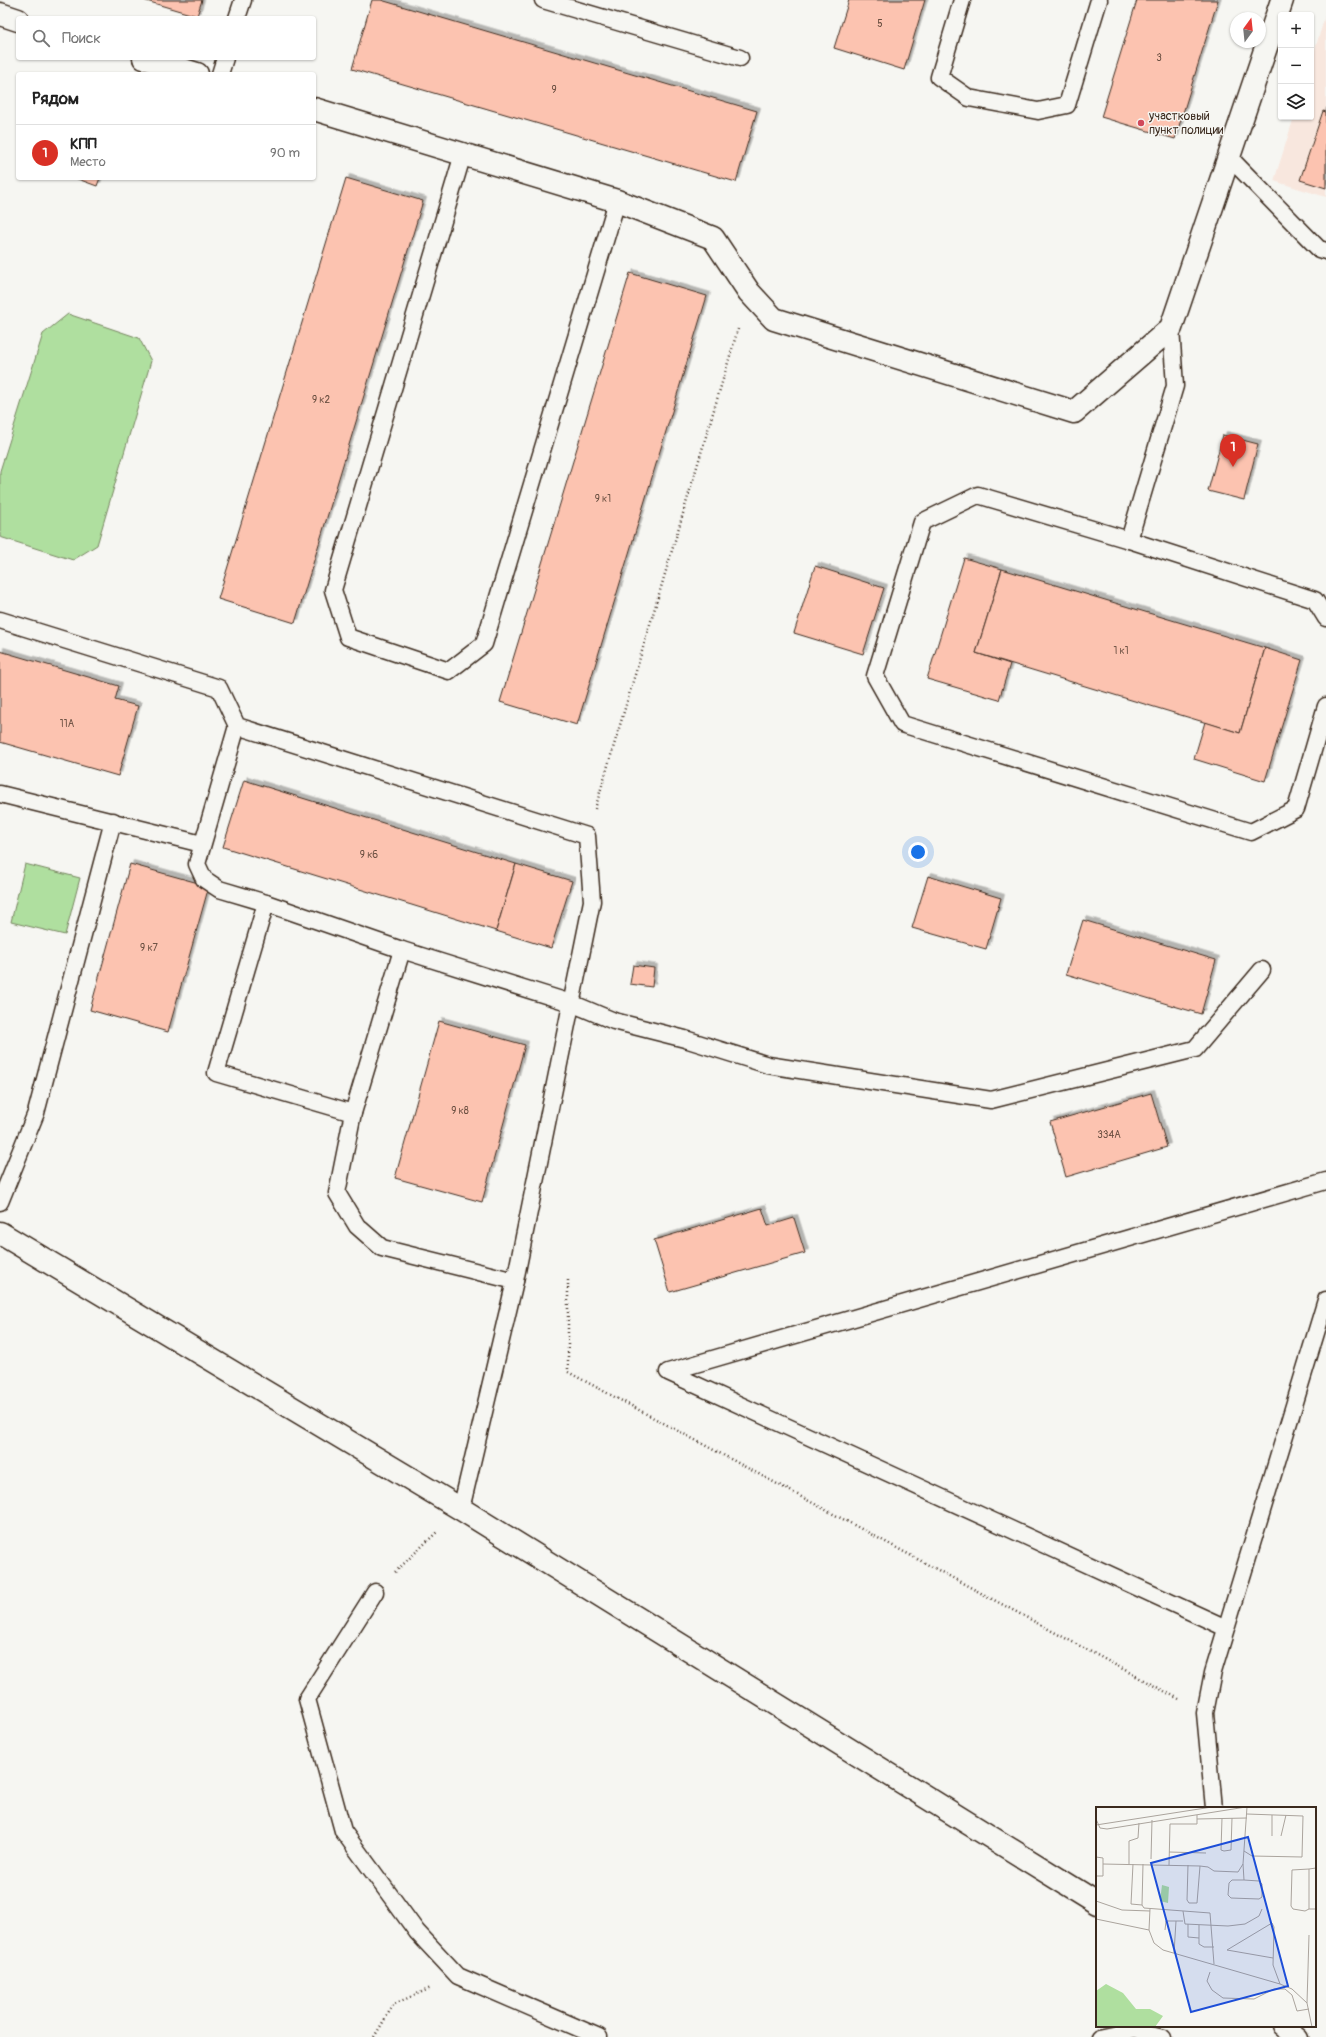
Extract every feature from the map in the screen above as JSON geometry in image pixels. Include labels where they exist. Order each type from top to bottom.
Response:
[{"type":"street","points":[[316,110],[617,201],[713,238],[749,292],[774,319],[1074,412],[1171,328],[1282,0]]},
{"type":"street","points":[[0,14],[16,19]]},
{"type":"street","points":[[151,60],[190,72]]},
{"type":"street","points":[[0,1233],[461,1509],[1096,1902]]},
{"type":"street","points":[[1285,2027],[1298,2037]]},
{"type":"lane","points":[[238,16],[243,0]]},
{"type":"lane","points":[[543,0],[740,58]]},
{"type":"lane","points":[[962,0],[939,77],[969,98],[1038,111],[1067,105],[1099,0]]},
{"type":"lane","points":[[221,72],[224,60]]},
{"type":"lane","points":[[463,154],[333,590],[348,638],[449,671],[484,644],[617,201]]},
{"type":"lane","points":[[1229,157],[1319,249],[1326,251]]},
{"type":"lane","points":[[1129,540],[1175,386],[1171,328]]},
{"type":"lane","points":[[1326,618],[1315,600],[1129,540],[978,495],[922,522],[875,676],[902,724],[1250,832],[1296,809],[1326,706]]},
{"type":"lane","points":[[0,620],[220,688],[237,726],[197,864],[204,879],[219,889],[266,903],[402,950],[571,1003],[614,1021],[685,1039],[768,1065],[991,1100],[1195,1049],[1262,970]]},
{"type":"lane","points":[[237,726],[586,836],[592,901],[515,1281],[461,1509]]},
{"type":"lane","points":[[0,794],[202,844]]},
{"type":"lane","points":[[0,1202],[36,1113],[44,1077],[113,821]]},
{"type":"lane","points":[[266,903],[216,1073],[353,1113]]},
{"type":"lane","points":[[402,950],[353,1113],[337,1193],[357,1226],[382,1248],[515,1281]]},
{"type":"lane","points":[[1226,1628],[668,1372],[1326,1181]]},
{"type":"lane","points":[[1214,1807],[1205,1713],[1213,1672],[1326,1300]]},
{"type":"lane","points":[[375,1592],[307,1699],[343,1831],[417,1932],[458,1976],[599,2037]]},
{"type":"lane","points":[[1101,2037],[1134,2030],[1163,2037]]},
{"type":"path","points":[[586,836],[749,292]]},
{"type":"path","points":[[568,1280],[568,1372],[1205,1713]]},
{"type":"path","points":[[375,1592],[461,1509]]},
{"type":"path","points":[[374,2037],[394,2004],[458,1976]]},
{"type":"shaded area","points":[[1326,13],[1326,197],[1274,181],[1293,120],[1314,120],[1314,52]]},
{"type":"green space","points":[[68,314],[139,338],[151,361],[97,545],[73,560],[0,537],[0,471],[43,334]]},
{"type":"green space","points":[[25,864],[80,878],[65,935],[11,922]]},
{"type":"building","points":[[143,0],[202,0],[197,16]]},
{"type":"building","points":[[372,0],[381,0],[757,111],[736,182],[352,69]]},
{"type":"building","points":[[849,0],[925,0],[904,70],[834,48]]},
{"type":"building","points":[[1137,0],[1218,0],[1175,139],[1101,117]]},
{"type":"building","points":[[1323,111],[1326,112],[1326,188],[1300,180]]},
{"type":"building","points":[[346,178],[423,201],[295,623],[218,599]]},
{"type":"building","points":[[80,180],[99,180],[97,186]]},
{"type":"building","points":[[630,273],[707,296],[577,725],[500,702]]},
{"type":"building","points":[[1223,435],[1258,444],[1244,500],[1208,491]]},
{"type":"building","points":[[964,558],[1002,569],[976,653],[1010,664],[999,700],[927,679]]},
{"type":"building","points":[[815,566],[884,588],[863,654],[794,633]]},
{"type":"building","points":[[1002,569],[1265,648],[1240,733],[976,653]]},
{"type":"building","points":[[1265,648],[1302,660],[1265,781],[1194,759],[1205,722],[1240,733]]},
{"type":"building","points":[[0,651],[119,686],[115,700],[138,706],[118,776],[0,742]]},
{"type":"building","points":[[244,780],[516,864],[496,931],[223,847]]},
{"type":"building","points":[[130,864],[209,886],[168,1032],[90,1010]]},
{"type":"building","points":[[516,864],[572,881],[551,948],[496,931]]},
{"type":"building","points":[[928,876],[1001,898],[986,949],[912,928]]},
{"type":"building","points":[[1083,920],[1216,960],[1201,1014],[1066,974]]},
{"type":"building","points":[[633,965],[654,968],[652,987],[630,984]]},
{"type":"building","points":[[439,1021],[525,1045],[482,1202],[395,1178]]},
{"type":"building","points":[[1151,1093],[1167,1147],[1066,1177],[1050,1122]]},
{"type":"building","points":[[762,1208],[768,1226],[794,1218],[805,1253],[670,1292],[654,1240]]},
{"type":"place","name":"участковый пункт полиции","points":[[1141,123]]},
{"type":"place","name":"КПП","points":[[1233,467]]}]
